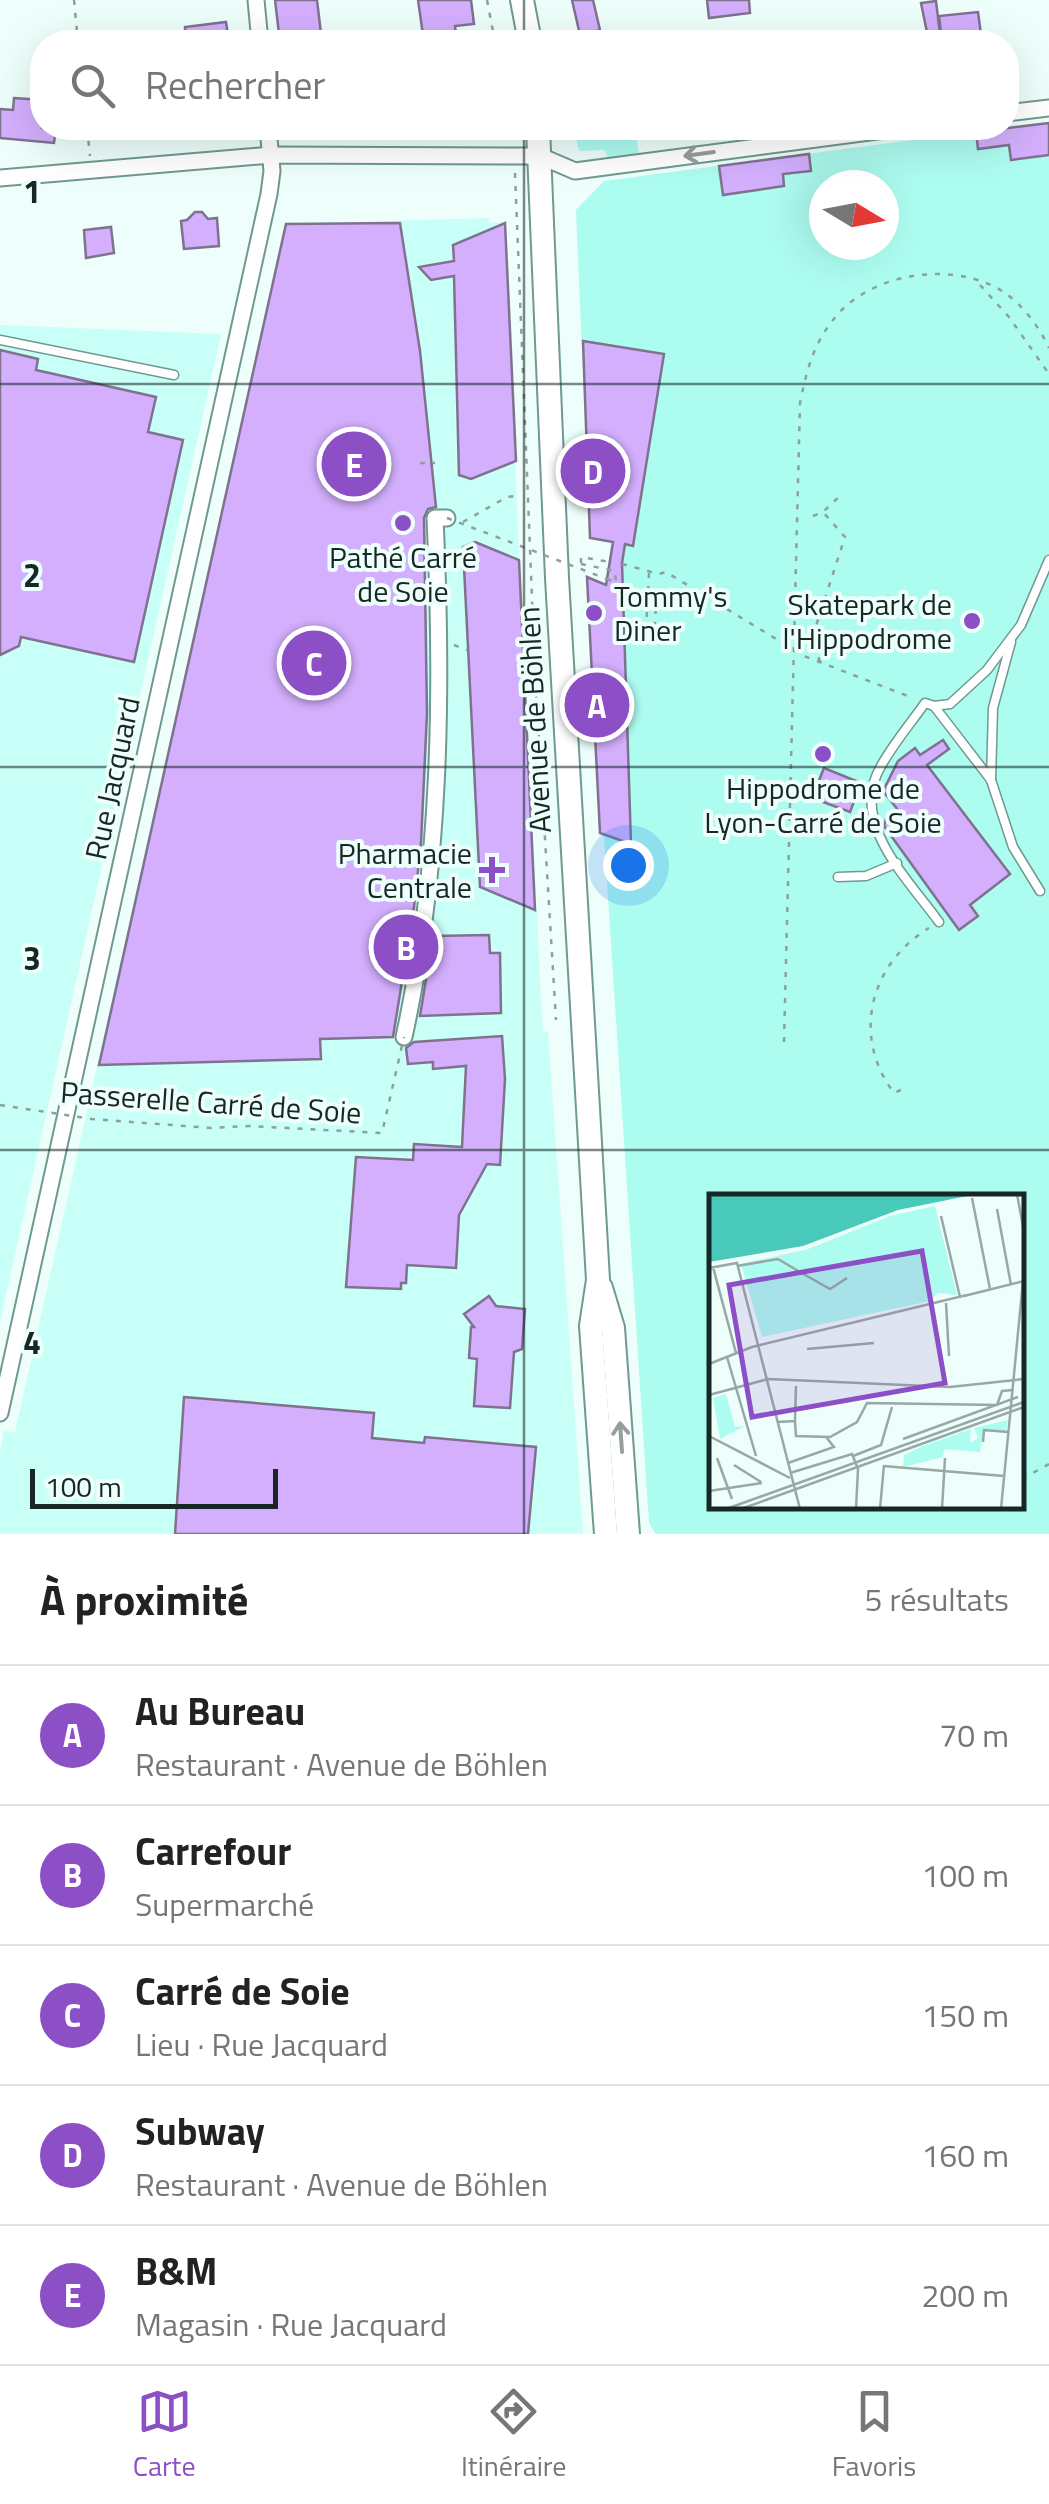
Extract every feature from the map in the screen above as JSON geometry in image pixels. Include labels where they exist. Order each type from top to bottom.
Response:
[{"type":"main road","points":[[522,0],[528,30]]},
{"type":"main road","name":"Avenue de Böhlen","points":[[539,140],[556,578],[598,1280],[591,1326],[606,1534]]},
{"type":"main road","name":"Avenue de Böhlen","points":[[598,1280],[613,1328],[628,1534]]},
{"type":"street","points":[[256,0],[259,30]]},
{"type":"street","points":[[1019,111],[1049,108]]},
{"type":"street","name":"Rue Jacquard","points":[[0,1414],[269,194],[272,171],[269,140]]},
{"type":"street","points":[[0,178],[270,154],[540,156],[575,171],[809,140]]},
{"type":"street","points":[[404,1037],[419,963],[435,786],[435,518],[454,520]]},
{"type":"lane","points":[[0,340],[174,375]]},
{"type":"lane","points":[[930,704],[950,704],[988,670],[1021,624],[1048,562]]},
{"type":"lane","points":[[1013,636],[993,708],[991,780],[1013,847],[1040,892]]},
{"type":"lane","points":[[930,704],[991,780]]},
{"type":"lane","points":[[930,704],[878,769],[870,800],[879,838],[939,922]]},
{"type":"lane","points":[[838,878],[866,876],[896,864]]},
{"type":"path","points":[[74,0],[77,30]]},
{"type":"path","points":[[487,0],[493,30]]},
{"type":"path","points":[[87,140],[91,169]]},
{"type":"path","points":[[515,172],[526,492],[556,1020]]},
{"type":"path","points":[[784,1042],[800,403],[810,360],[831,320],[866,292],[909,275],[947,274],[993,286],[1024,310],[1049,348]]},
{"type":"path","points":[[977,282],[1010,317],[1049,374]]},
{"type":"path","points":[[420,463],[435,463]]},
{"type":"path","points":[[813,516],[843,493]]},
{"type":"path","points":[[454,520],[507,496],[517,496]]},
{"type":"path","points":[[820,662],[814,648],[814,632],[844,537],[823,512]]},
{"type":"path","points":[[454,520],[616,583],[616,571],[581,564],[581,557],[610,562]]},
{"type":"path","points":[[622,564],[649,572],[666,572],[820,662],[930,704]]},
{"type":"path","points":[[649,572],[649,636],[654,636],[656,605]]},
{"type":"path","points":[[529,672],[535,674]]},
{"type":"path","points":[[901,1090],[894,1092],[884,1080],[873,1054],[868,1019],[880,978],[906,942],[939,922]]},
{"type":"path","name":"Passerelle Carré de Soie","points":[[0,1104],[92,1119],[211,1128],[249,1126],[382,1133],[404,1037]]},
{"type":"path","points":[[1024,1478],[1049,1464]]},
{"type":"shaded area","name":"Hippodrome de Lyon-Carré de Soie","points":[[1049,122],[1049,1534],[656,1534],[649,1523],[587,577],[606,584],[613,543],[590,538],[576,210],[604,181],[913,140],[1019,140],[1019,126]]},
{"type":"shaded area","points":[[577,140],[637,140],[639,154],[609,159],[604,150],[579,151]]},
{"type":"shaded area","points":[[489,218],[490,223],[505,222],[520,580],[512,580],[513,598],[522,598],[543,1032],[548,1032],[583,1534],[0,1534],[0,1450],[4,1431],[15,1432],[286,224]]},
{"type":"shaded area","points":[[0,325],[221,334],[0,1321]]},
{"type":"building","points":[[275,0],[317,0],[321,30],[279,30]]},
{"type":"building","points":[[418,0],[471,0],[474,24],[455,26],[456,30],[422,30]]},
{"type":"building","points":[[572,0],[593,0],[600,30],[579,30]]},
{"type":"building","points":[[707,0],[749,0],[750,13],[709,18]]},
{"type":"building","points":[[936,1],[940,30],[927,30],[921,3]]},
{"type":"building","points":[[978,12],[980,30],[941,30],[939,16]]},
{"type":"building","points":[[226,22],[227,30],[185,30]]},
{"type":"building","points":[[14,98],[30,99],[30,140],[54,140],[54,143],[0,138],[0,109],[13,110]]},
{"type":"building","points":[[1049,123],[1049,155],[1011,160],[1009,145],[978,149],[977,140],[1019,140],[1019,127]]},
{"type":"building","points":[[809,154],[811,170],[783,174],[784,186],[723,195],[719,166]]},
{"type":"building","points":[[202,212],[208,219],[217,218],[219,246],[184,249],[181,221]]},
{"type":"building","points":[[400,223],[420,351],[436,507],[428,509],[424,518],[427,713],[421,843],[393,1037],[320,1039],[321,1059],[99,1065],[286,224]]},
{"type":"building","points":[[505,223],[516,461],[471,479],[459,475],[454,276],[431,280],[419,267],[454,261],[453,245]]},
{"type":"building","points":[[111,227],[114,253],[86,258],[84,230]]},
{"type":"building","points":[[583,341],[664,354],[633,546],[625,544],[622,563],[631,844],[600,833],[587,577],[606,585],[613,542],[590,538]]},
{"type":"building","points":[[0,350],[38,359],[36,370],[156,397],[148,432],[183,440],[134,662],[21,637],[19,646],[0,655]]},
{"type":"building","points":[[475,542],[519,560],[535,910],[480,887],[463,547]]},
{"type":"building","points":[[943,740],[949,749],[927,765],[1010,874],[970,905],[978,916],[959,930],[884,826],[886,819],[898,810],[883,791],[898,761],[915,748],[920,755]]},
{"type":"building","points":[[824,768],[861,783],[850,812],[812,798]]},
{"type":"building","points":[[489,935],[490,953],[500,953],[501,1013],[420,1016],[433,936]]},
{"type":"building","points":[[502,1036],[505,1079],[500,1165],[487,1164],[459,1215],[456,1268],[407,1265],[406,1283],[401,1283],[401,1289],[346,1287],[356,1157],[413,1160],[414,1144],[462,1147],[466,1066],[433,1069],[433,1062],[408,1064],[406,1048],[414,1042]]},
{"type":"building","points":[[489,1296],[496,1306],[525,1309],[522,1349],[514,1352],[510,1408],[474,1406],[477,1359],[469,1358],[474,1327],[464,1314]]},
{"type":"building","points":[[184,1397],[374,1413],[372,1438],[424,1443],[425,1437],[536,1447],[528,1534],[175,1534]]},
{"type":"place","name":"B&M","points":[[354,464]]},
{"type":"place","name":"Subway","points":[[593,471]]},
{"type":"place","name":"Pathé Carré de Soie","points":[[403,523]]},
{"type":"place","name":"Tommy's Diner","points":[[594,613]]},
{"type":"place","name":"Skatepark de l'Hippodrome","points":[[972,621]]},
{"type":"place","name":"Carré de Soie","points":[[314,663]]},
{"type":"place","name":"Au Bureau","points":[[597,705]]},
{"type":"place","name":"Hippodrome de Lyon-Carré de Soie","points":[[823,754]]},
{"type":"place","name":"Pharmacie Centrale","points":[[492,870]]},
{"type":"place","name":"Carrefour","points":[[406,947]]}]
